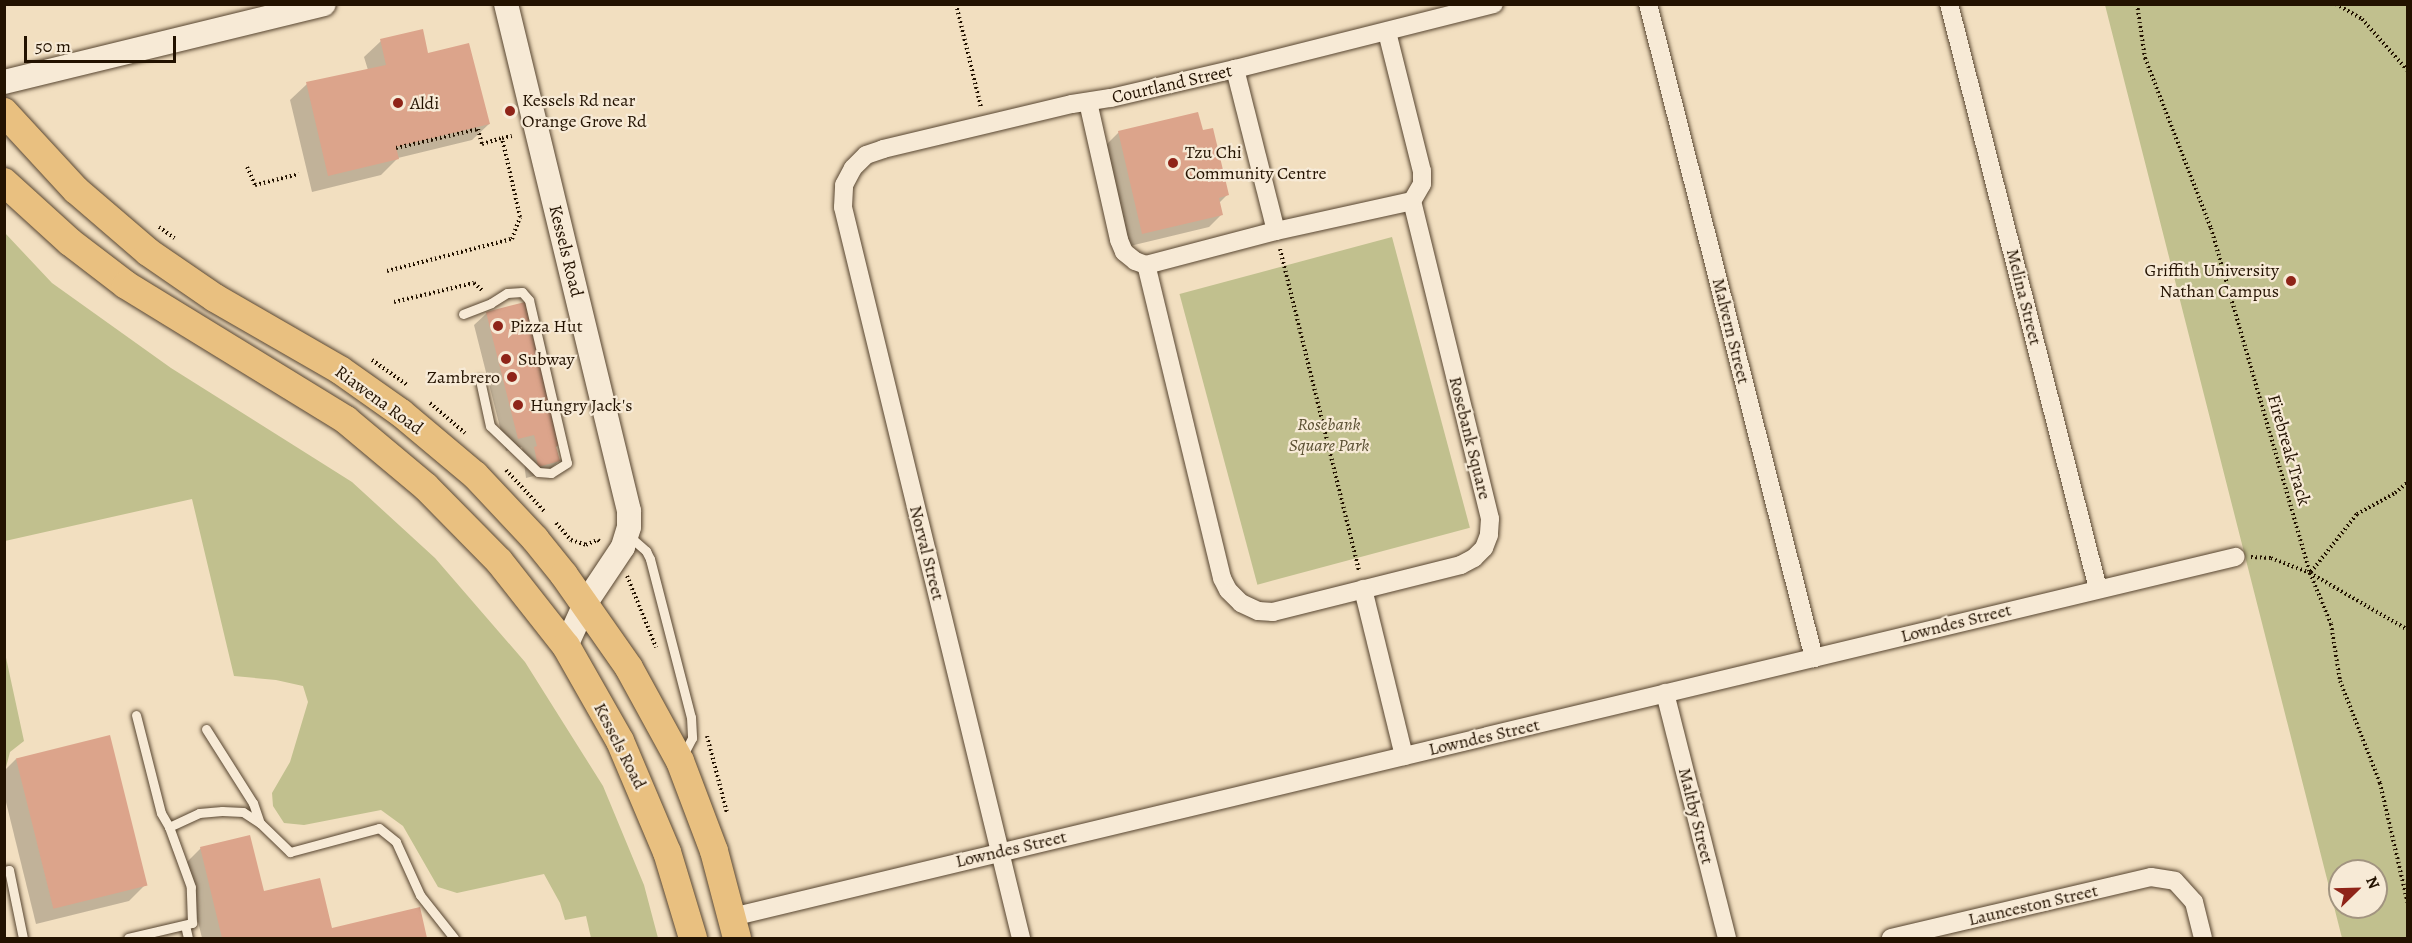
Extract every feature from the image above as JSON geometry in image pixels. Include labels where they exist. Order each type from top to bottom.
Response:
[{"type":"highway","name":"Riawena Road","points":[[4,112],[76,190],[148,252],[215,298],[348,376],[440,444],[504,504],[535,538],[585,604],[629,668],[680,761]]},
{"type":"highway","name":"Riawena Road","points":[[4,182],[70,242],[126,285],[329,410],[389,454],[493,554],[566,646]]},
{"type":"highway","name":"Kessels Road","points":[[566,646],[620,741],[645,796],[667,852],[693,939]]},
{"type":"highway","points":[[680,761],[710,841],[734,928]]},
{"type":"main road","points":[[4,82],[287,9],[324,4]]},
{"type":"main road","name":"Kessels Road","points":[[506,4],[627,498],[628,534],[616,562],[585,604],[566,646]]},
{"type":"street","name":"Courtland Street","points":[[853,168],[866,155],[883,149],[1235,69],[1494,4]]},
{"type":"street","name":"Malvern Street","points":[[1648,4],[1814,658]]},
{"type":"street","name":"Melina Street","points":[[1949,4],[2098,589]]},
{"type":"street","points":[[1088,102],[1119,240],[1124,252],[1135,261],[1146,265],[1276,231],[1412,201],[1422,184],[1422,171],[1387,32]]},
{"type":"street","points":[[1235,69],[1276,231]]},
{"type":"street","name":"Norval Street","points":[[853,168],[844,185],[843,207],[1020,939]]},
{"type":"street","name":"Rosebank Square","points":[[1146,265],[1222,578],[1228,590],[1240,603],[1258,611],[1273,612],[1461,565],[1479,553],[1489,535],[1490,519],[1412,201]]},
{"type":"street","name":"Lowndes Street","points":[[734,928],[999,852],[2235,557]]},
{"type":"street","points":[[1363,589],[1404,756]]},
{"type":"street","name":"Maltby Street","points":[[1665,693],[1727,939]]},
{"type":"street","name":"Launceston Street","points":[[1891,939],[2151,877],[2175,881],[2194,902],[2203,939]]},
{"type":"lane","points":[[463,314],[487,305],[507,293],[522,292],[530,300],[567,463],[551,473],[538,472],[490,426],[480,380]]},
{"type":"lane","points":[[628,534],[646,551],[650,559],[691,717],[692,738],[680,761]]},
{"type":"lane","points":[[128,939],[192,923],[191,887],[169,827],[161,813],[136,715]]},
{"type":"lane","points":[[206,729],[253,803],[260,823]]},
{"type":"lane","points":[[169,827],[199,813],[243,812],[260,823],[290,852],[379,828],[396,842],[420,895],[454,939]]},
{"type":"lane","points":[[4,871],[9,870],[23,939]]},
{"type":"lane","points":[[185,925],[188,939]]},
{"type":"path","points":[[956,4],[985,125]]},
{"type":"path","name":"Firebreak Track","points":[[2137,4],[2145,58],[2211,228],[2310,573],[2331,624],[2340,681],[2380,783],[2408,904]]},
{"type":"path","points":[[2336,4],[2362,19],[2408,71]]},
{"type":"path","points":[[396,148],[478,129],[482,144],[512,136]]},
{"type":"path","points":[[387,271],[512,240],[520,217],[502,138]]},
{"type":"path","points":[[248,166],[255,185],[299,174]]},
{"type":"path","points":[[1276,231],[1363,589]]},
{"type":"path","points":[[394,302],[474,283],[483,289],[487,305]]},
{"type":"path","points":[[2310,573],[2356,514],[2395,493],[2408,482]]},
{"type":"path","points":[[2235,557],[2271,558],[2310,573],[2408,630]]},
{"type":"path","points":[[625,574],[658,651]]},
{"type":"path","points":[[705,728],[729,819]]},
{"type":"green space","name":"Griffith University Nathan Campus","points":[[2105,5],[2407,5],[2407,938],[2342,938],[2337,919],[2388,919],[2388,859],[2328,859],[2328,883]]},
{"type":"green space","points":[[5,233],[52,283],[171,368],[352,482],[435,558],[525,662],[603,786],[644,885],[658,938],[591,938],[586,916],[565,920],[560,903],[544,874],[457,893],[438,887],[403,826],[381,810],[304,825],[284,823],[273,806],[272,793],[290,762],[308,702],[303,686],[276,680],[234,676],[192,499],[5,541]]},
{"type":"green space","name":"Rosebank Square Park","points":[[1392,237],[1470,528],[1257,585],[1179,294]]},
{"type":"green space","points":[[5,653],[24,741],[10,752],[5,771]]},
{"type":"building","name":"Aldi","points":[[423,29],[428,53],[469,43],[490,124],[396,147],[399,159],[328,176],[306,82],[386,65],[380,39]]},
{"type":"building","name":"Tzu Chi Community Centre","points":[[1198,112],[1203,130],[1213,128],[1229,195],[1219,198],[1223,215],[1142,234],[1118,131]]},
{"type":"building","points":[[525,302],[561,445],[556,446],[560,461],[538,467],[534,435],[518,439],[486,312]]},
{"type":"building","points":[[110,735],[147,885],[53,909],[16,758]]},
{"type":"building","points":[[250,835],[264,891],[320,878],[332,928],[420,907],[427,938],[222,938],[200,847]]},
{"type":"place","name":"Aldi","points":[[398,103]]},
{"type":"place","name":"Kessels Rd near Orange Grove Rd","points":[[510,111]]},
{"type":"place","name":"Tzu Chi Community Centre","points":[[1173,163]]},
{"type":"place","name":"Griffith University Nathan Campus","points":[[2291,281]]},
{"type":"place","name":"Pizza Hut","points":[[498,326]]},
{"type":"place","name":"Subway","points":[[506,359]]},
{"type":"place","name":"Zambrero","points":[[512,377]]},
{"type":"place","name":"Hungry Jack's","points":[[518,405]]}]
